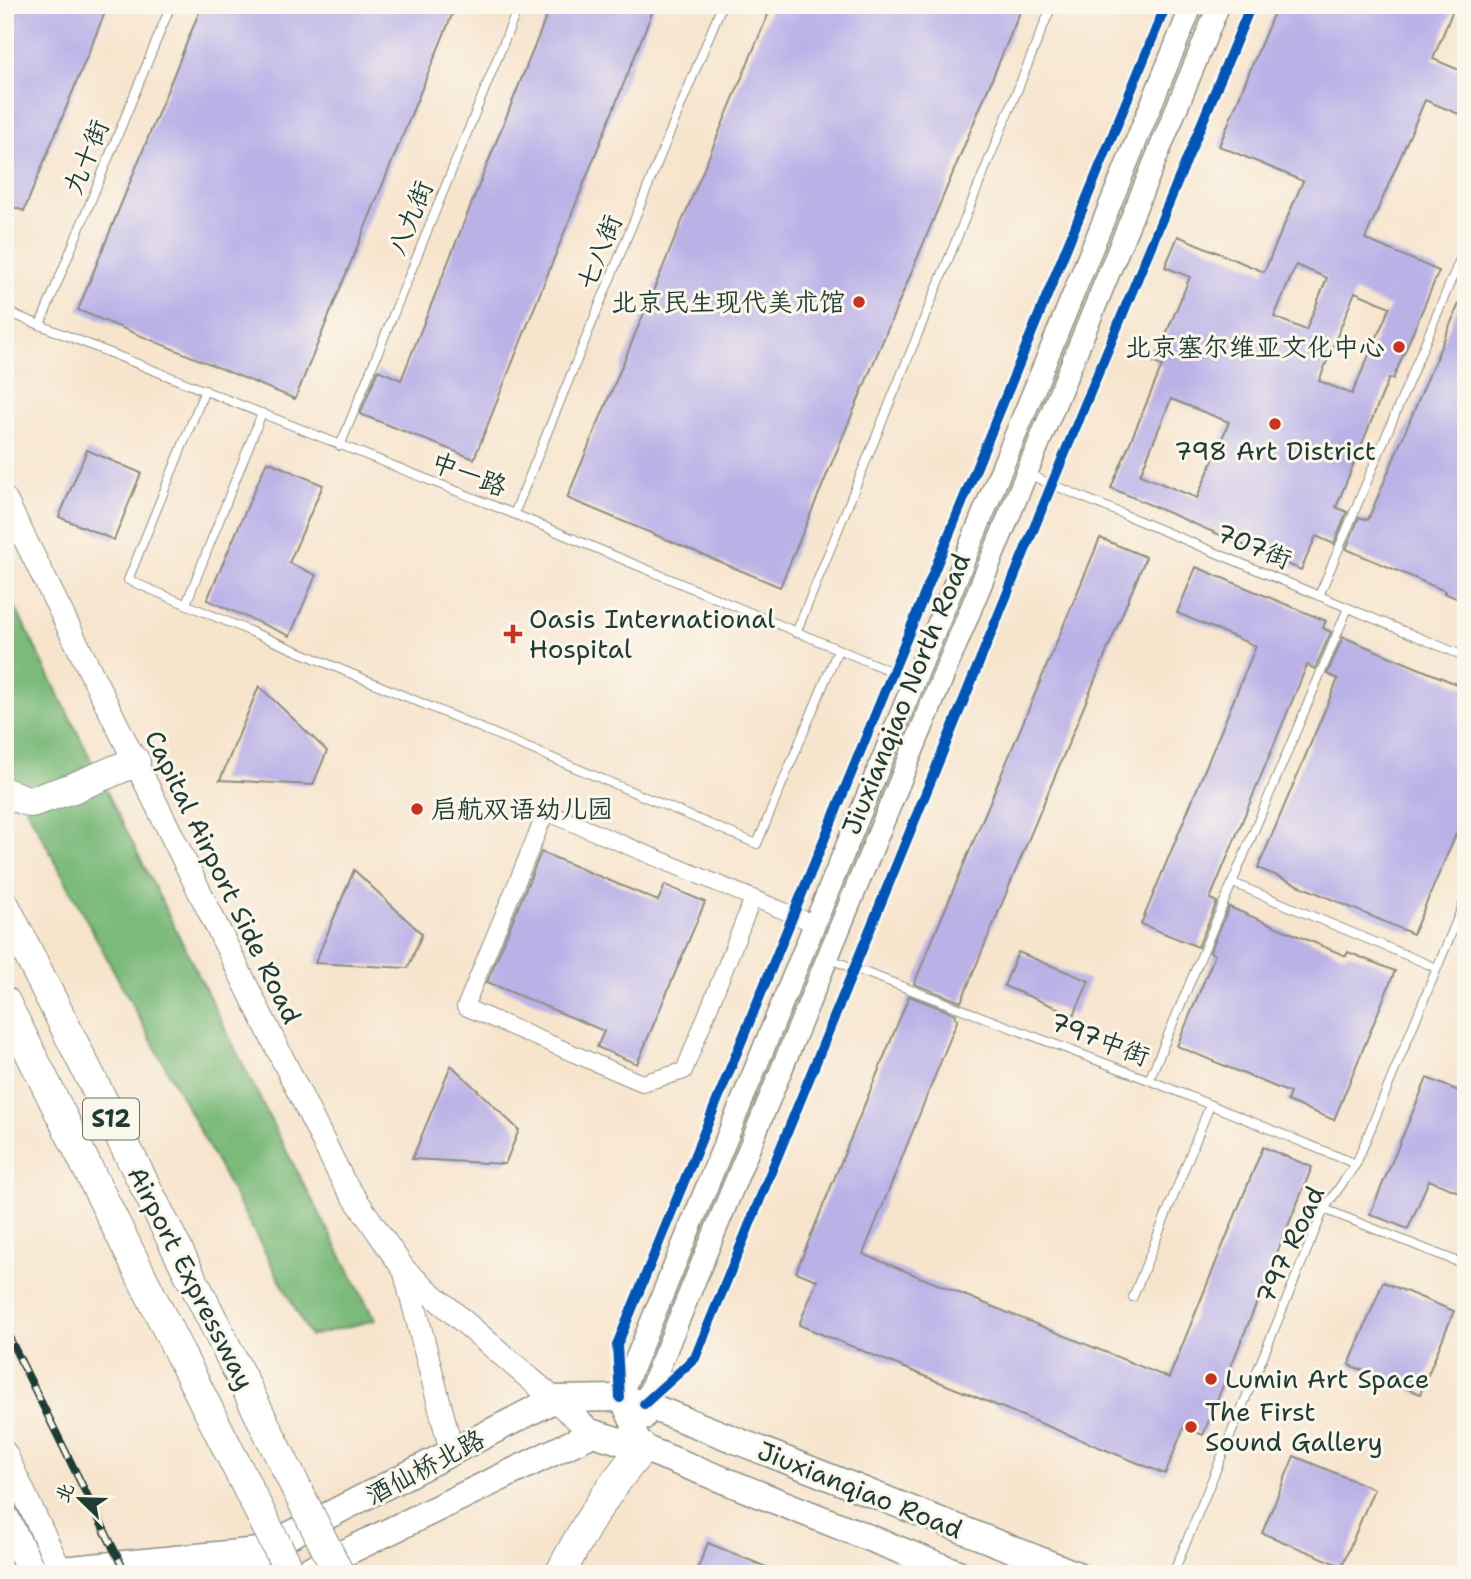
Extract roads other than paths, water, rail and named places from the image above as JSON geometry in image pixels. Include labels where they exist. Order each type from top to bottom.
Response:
[{"type":"highway","points":[[5,793],[31,802],[135,762]]},
{"type":"highway","name":"Airport Expressway","points":[[5,907],[339,1574]]},
{"type":"highway","name":"Airport Expressway","points":[[5,1002],[291,1574]]},
{"type":"highway","points":[[560,1574],[601,1500],[643,1448]]},
{"type":"highway","points":[[5,1518],[33,1574]]},
{"type":"highway","points":[[61,1572],[259,1552]]},
{"type":"main road","name":"Capital Airport Side Road","points":[[5,499],[343,1181],[405,1271]]},
{"type":"main road","points":[[405,1271],[593,1433],[643,1448]]},
{"type":"main road","points":[[405,1271],[452,1452]]},
{"type":"main road","name":"酒仙桥北路","points":[[214,1574],[555,1399],[632,1401]]},
{"type":"main road","name":"Jiuxianqiao Road","points":[[632,1401],[1076,1574]]},
{"type":"main road","name":"酒仙桥北路","points":[[301,1574],[593,1433]]},
{"type":"main road","name":"Jiuxianqiao Road","points":[[643,1448],[960,1574]]},
{"type":"main road","points":[[5,1453],[61,1572]]},
{"type":"street","name":"Jiuxianqiao North Road","points":[[632,1401],[815,924],[1192,5]]},
{"type":"street","name":"Jiuxianqiao North Road","points":[[632,1401],[827,958],[1219,5]]},
{"type":"street","points":[[753,898],[684,1071],[642,1083],[465,1007],[546,812],[753,898],[815,924]]},
{"type":"street","points":[[632,1401],[643,1448]]},
{"type":"lane","name":"九十街","points":[[40,325],[171,5]]},
{"type":"lane","name":"八九街","points":[[340,446],[520,5]]},
{"type":"lane","name":"七八街","points":[[514,514],[722,5]]},
{"type":"lane","points":[[796,633],[1052,5]]},
{"type":"lane","points":[[1319,596],[1466,245]]},
{"type":"lane","name":"中一路","points":[[5,311],[514,514],[915,681]]},
{"type":"lane","points":[[205,390],[128,580],[757,844],[838,650]]},
{"type":"lane","points":[[186,604],[262,414]]},
{"type":"lane","name":"707街","points":[[1027,474],[1466,657]]},
{"type":"lane","points":[[1149,1080],[1348,608]]},
{"type":"lane","points":[[1233,883],[1437,968]]},
{"type":"lane","name":"797 Road","points":[[1173,1574],[1324,1209],[1356,1164],[1466,898]]},
{"type":"lane","name":"797中街","points":[[827,958],[1149,1080],[1356,1164]]},
{"type":"lane","points":[[1133,1297],[1210,1105]]},
{"type":"lane","points":[[1324,1209],[1466,1265]]},
{"type":"railway","points":[[5,1329],[126,1574]]},
{"type":"place","name":"北京民生现代美术馆","points":[[859,302]]},
{"type":"place","name":"北京塞尔维亚文化中心","points":[[1399,347]]},
{"type":"place","name":"798 Art District","points":[[1275,424]]},
{"type":"place","name":"Oasis International Hospital","points":[[513,634]]},
{"type":"place","name":"启航双语幼儿园","points":[[417,809]]},
{"type":"place","name":"Lumin Art Space","points":[[1211,1379]]},
{"type":"place","name":"The First Sound Gallery","points":[[1191,1427]]}]
